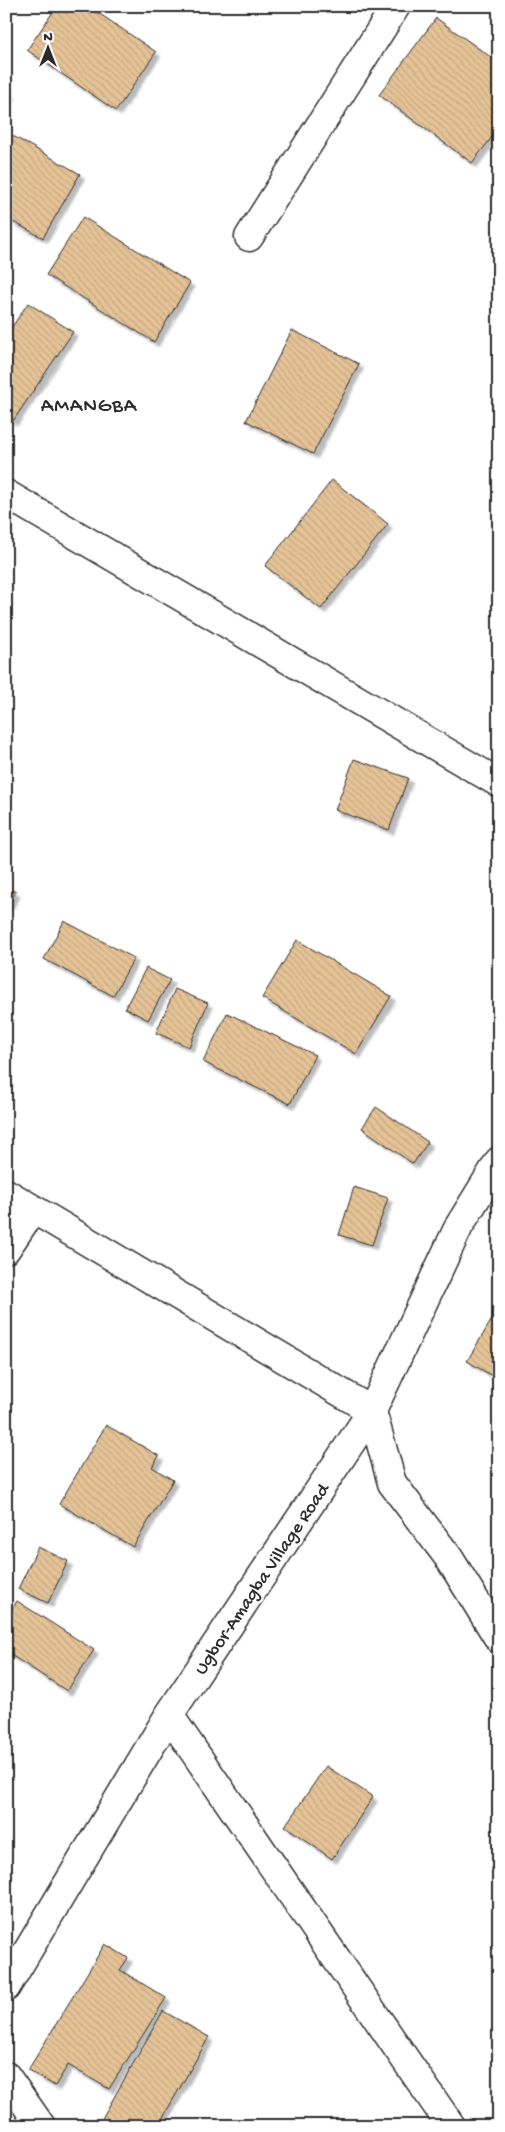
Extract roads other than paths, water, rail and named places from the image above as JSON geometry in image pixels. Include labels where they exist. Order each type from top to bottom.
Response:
[{"type":"street","points":[[249,237],[396,6]]},
{"type":"street","points":[[6,494],[499,783]]},
{"type":"street","name":"Ugbor-Amagba Village Road","points":[[6,1988],[169,1715],[372,1411],[459,1226],[499,1161]]},
{"type":"street","points":[[6,1193],[372,1411],[392,1483],[449,1558],[499,1639]]},
{"type":"street","points":[[6,1249],[33,1209]]},
{"type":"street","points":[[169,1715],[451,2126]]},
{"type":"street","points":[[6,2076],[41,2126]]},
{"type":"district","name":"AMANGBA","points":[[89,404]]}]
